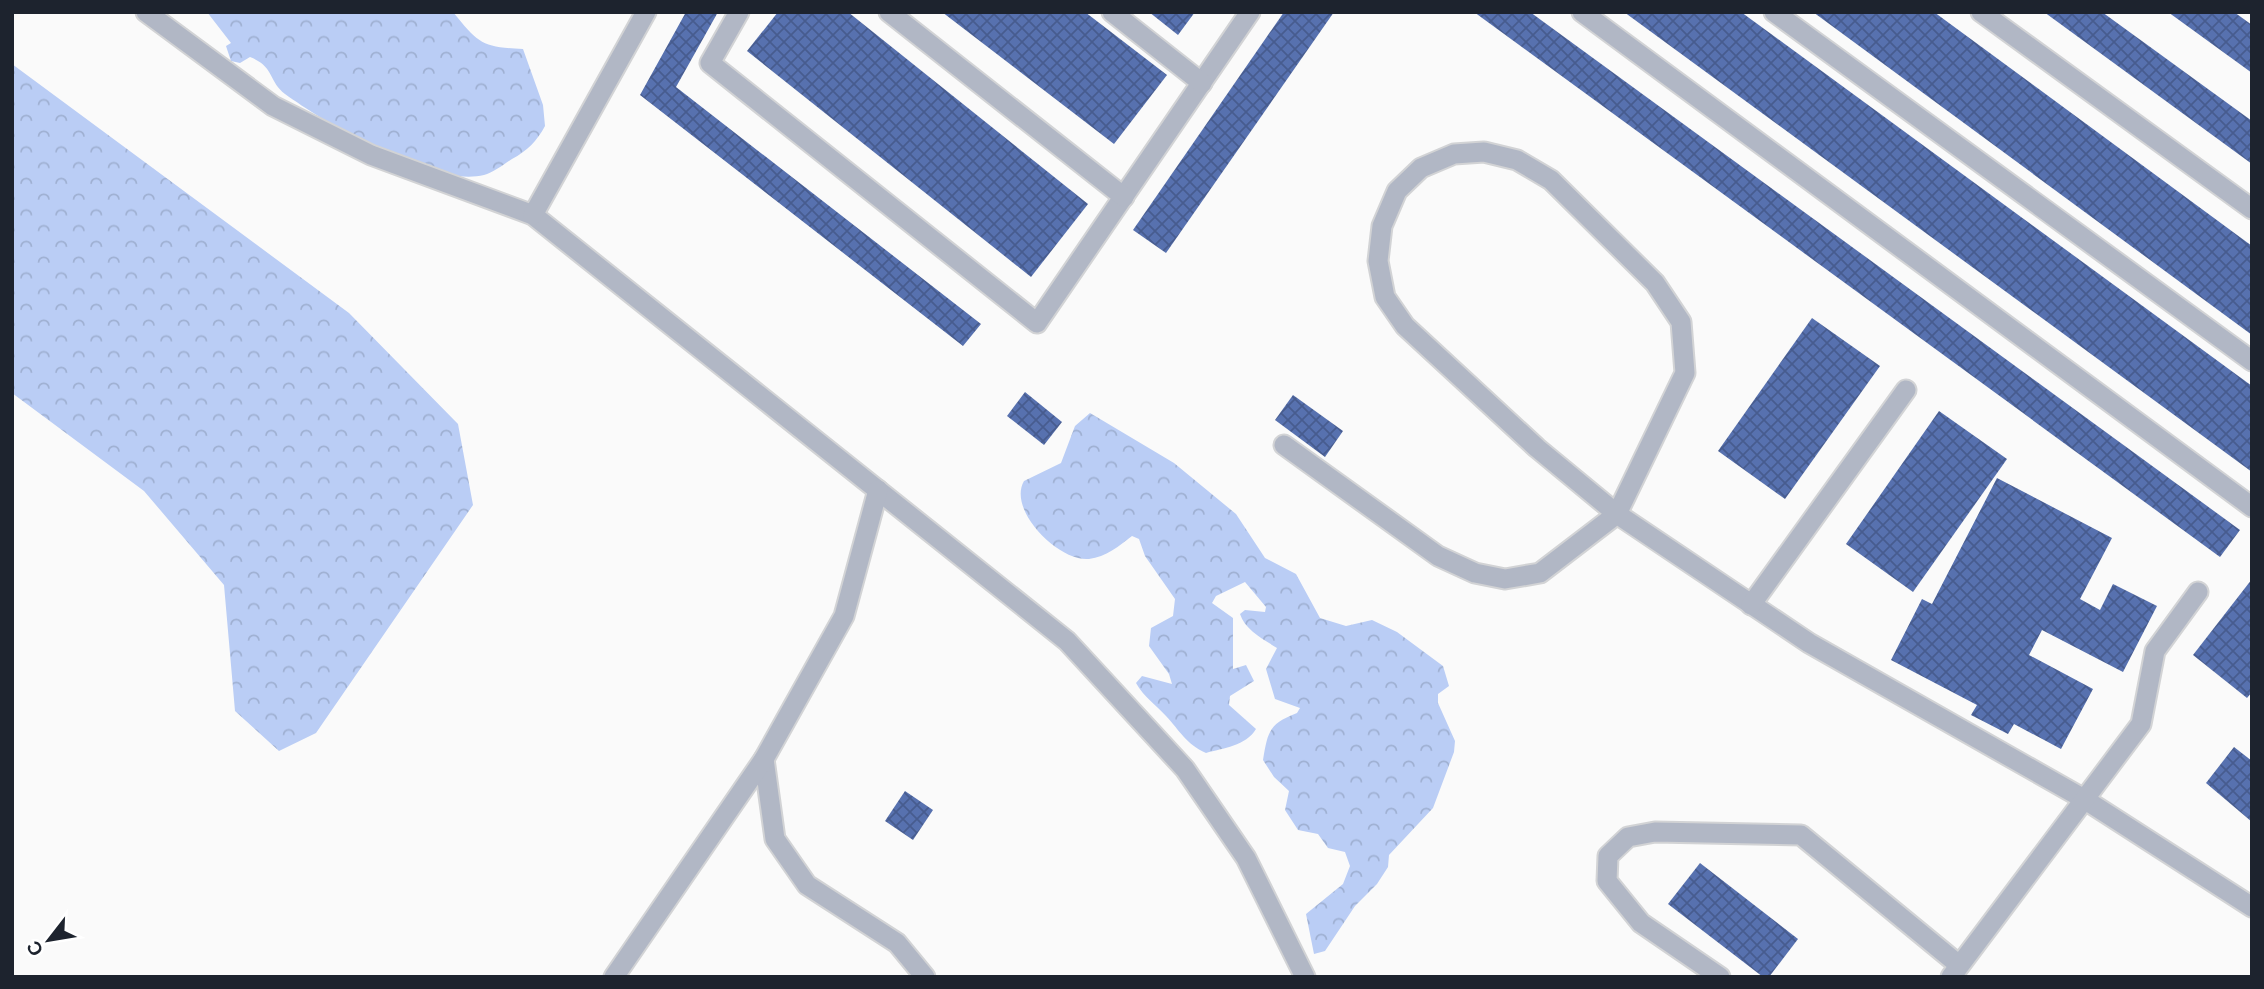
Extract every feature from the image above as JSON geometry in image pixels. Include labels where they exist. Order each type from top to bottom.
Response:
[{"type":"lane","points":[[146,12],[273,106],[371,155],[533,215],[1067,641],[1185,769],[1246,858],[1304,977]]},
{"type":"lane","points":[[533,215],[646,12]]},
{"type":"lane","points":[[739,12],[710,63],[1037,323],[1250,12]]},
{"type":"lane","points":[[889,12],[1124,197]]},
{"type":"lane","points":[[1112,12],[1202,83]]},
{"type":"lane","points":[[1582,12],[2252,507]]},
{"type":"lane","points":[[1774,12],[2252,361]]},
{"type":"lane","points":[[1981,12],[2252,209]]},
{"type":"lane","points":[[1284,444],[1438,556],[1475,573],[1505,579],[1540,573],[1618,514],[1685,373],[1681,322],[1655,283],[1551,180],[1517,160],[1484,152],[1454,154],[1421,168],[1397,191],[1382,226],[1378,261],[1385,297],[1405,326],[1537,448],[1618,514],[1809,643],[2084,799],[2252,907]]},
{"type":"lane","points":[[1751,605],[1906,390]]},
{"type":"lane","points":[[614,977],[764,759],[844,616],[878,490]]},
{"type":"lane","points":[[1720,977],[1641,923],[1606,881],[1608,856],[1629,837],[1655,832],[1801,835],[1955,971],[2141,724],[2155,651],[2198,592]]},
{"type":"lane","points":[[764,759],[775,839],[807,885],[897,943],[925,977]]},
{"type":"green space","points":[[207,12],[453,12],[482,42],[498,47],[523,49],[543,105],[545,126],[527,149],[484,175],[462,176],[437,172],[409,163],[381,151],[303,107],[280,89],[268,70],[258,61],[250,57],[240,63],[231,61],[226,46],[231,43]]},
{"type":"green space","points":[[12,64],[349,313],[458,424],[473,505],[316,733],[279,751],[235,711],[224,585],[144,491],[12,393]]},
{"type":"green space","points":[[1090,413],[1174,463],[1236,514],[1265,558],[1296,574],[1320,618],[1346,626],[1372,620],[1397,632],[1443,666],[1449,686],[1438,694],[1438,703],[1455,741],[1454,752],[1433,808],[1389,855],[1388,867],[1377,884],[1355,906],[1325,951],[1314,954],[1306,914],[1343,884],[1350,866],[1345,852],[1328,848],[1318,834],[1298,830],[1285,810],[1289,791],[1274,777],[1263,760],[1271,730],[1297,713],[1300,708],[1275,699],[1266,669],[1277,648],[1250,629],[1240,614],[1245,610],[1265,612],[1266,607],[1245,582],[1216,596],[1212,603],[1233,618],[1233,669],[1246,665],[1254,681],[1230,696],[1229,705],[1256,729],[1240,743],[1206,753],[1188,741],[1136,683],[1142,676],[1172,684],[1169,674],[1149,646],[1151,628],[1173,616],[1175,599],[1145,556],[1139,539],[1132,536],[1095,558],[1077,558],[1064,552],[1039,532],[1023,506],[1021,493],[1024,481],[1061,463],[1075,426]]},
{"type":"building","points":[[686,12],[718,12],[676,87],[981,324],[963,346],[640,95]]},
{"type":"building","points":[[778,12],[848,12],[1088,204],[1031,277],[747,51]]},
{"type":"building","points":[[942,12],[1085,12],[1167,75],[1114,144]]},
{"type":"building","points":[[1149,12],[1195,12],[1178,35]]},
{"type":"building","points":[[1284,12],[1334,12],[1166,253],[1133,230]]},
{"type":"building","points":[[1474,12],[1530,12],[2240,530],[2220,557]]},
{"type":"building","points":[[1624,12],[1741,12],[2252,386],[2252,472]]},
{"type":"building","points":[[1813,12],[1934,12],[2252,246],[2252,335]]},
{"type":"building","points":[[2044,12],[2102,12],[2252,121],[2252,164]]},
{"type":"building","points":[[2168,12],[2234,12],[2252,25],[2252,73]]},
{"type":"building","points":[[1812,318],[1880,366],[1785,499],[1718,451]]},
{"type":"building","points":[[1025,392],[1062,422],[1044,445],[1007,416]]},
{"type":"building","points":[[1293,395],[1343,431],[1325,457],[1275,420]]},
{"type":"building","points":[[1939,411],[2007,459],[1913,592],[1846,544]]},
{"type":"building","points":[[1997,478],[2112,538],[2080,599],[2100,610],[2113,584],[2157,606],[2123,672],[2042,630],[2029,655],[2093,689],[2061,749],[2014,724],[2008,734],[1971,715],[1977,705],[1891,660],[1922,599],[1932,604]]},
{"type":"building","points":[[2252,579],[2252,692],[2247,698],[2193,655]]},
{"type":"building","points":[[2234,747],[2252,761],[2252,822],[2206,783]]},
{"type":"building","points":[[905,791],[933,810],[913,840],[885,821]]},
{"type":"building","points":[[1700,863],[1798,939],[1769,977],[1763,977],[1668,904]]}]
